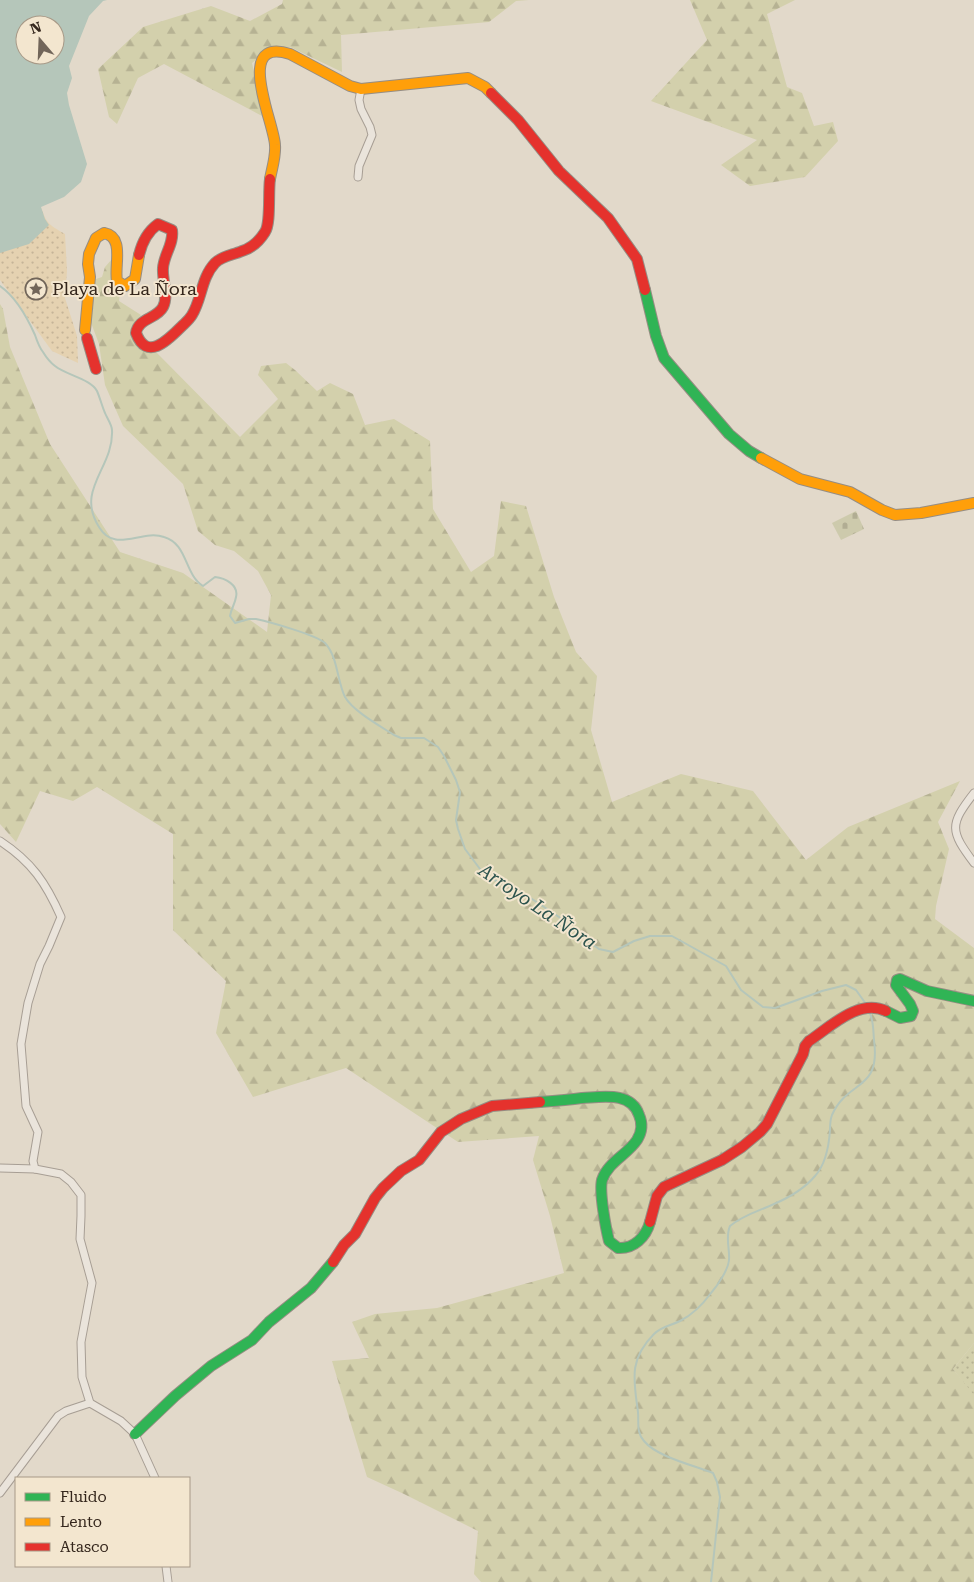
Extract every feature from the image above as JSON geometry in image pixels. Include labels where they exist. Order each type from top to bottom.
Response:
[{"type":"street","points":[[96,369],[86,334],[87,300],[91,276],[88,263],[89,251],[98,235],[108,233],[114,237],[116,242],[115,274],[117,281],[125,286],[135,279],[141,246],[149,229],[158,224],[172,230],[174,237],[163,266],[165,293],[163,310],[157,315],[141,322],[136,329],[136,337],[140,342],[154,348],[171,337],[191,317],[204,278],[217,261],[253,246],[266,232],[270,220],[268,188],[275,145],[260,78],[260,63],[265,55],[275,51],[291,55],[350,86],[361,89],[387,88],[468,78],[485,87],[518,120],[559,171],[608,218],[637,259],[656,336],[664,358],[729,434],[749,452],[800,479],[850,492],[895,515],[914,514],[974,503]]},
{"type":"street","points":[[358,177],[359,166],[372,135],[361,109],[359,100],[361,89]]},
{"type":"street","points":[[974,793],[958,816],[955,826],[959,843],[974,863]]},
{"type":"street","points":[[0,840],[16,851],[34,869],[49,890],[62,917],[40,964],[28,1003],[21,1044],[26,1106],[38,1132],[33,1161],[35,1169]]},
{"type":"street","points":[[135,1434],[175,1396],[211,1366],[252,1340],[275,1317],[311,1288],[332,1264],[344,1245],[355,1234],[375,1198],[383,1188],[401,1171],[419,1160],[441,1132],[461,1119],[492,1106],[611,1096],[629,1100],[635,1105],[642,1122],[642,1128],[630,1149],[609,1167],[601,1186],[607,1237],[616,1248],[625,1248],[642,1239],[648,1231],[652,1208],[662,1188],[709,1167],[760,1133],[767,1124],[809,1041],[854,1012],[868,1008],[879,1008],[899,1018],[911,1016],[913,1011],[910,1004],[896,985],[897,980],[900,979],[927,992],[974,1001]]},
{"type":"street","points":[[0,1168],[35,1169],[61,1174],[71,1182],[80,1195],[82,1216],[80,1239],[92,1283],[82,1342],[82,1377],[90,1403],[121,1421],[135,1434],[155,1477]]},
{"type":"street","points":[[0,1493],[58,1416],[66,1411],[90,1403]]},
{"type":"street","points":[[166,1567],[168,1582]]},
{"type":"green space","points":[[283,0],[529,0],[516,1],[489,22],[341,35],[342,72],[290,47],[270,49],[252,63],[264,117],[164,64],[138,78],[117,124],[109,117],[98,69],[143,27],[211,6],[250,21],[282,4]]},
{"type":"green space","points":[[690,0],[795,0],[767,14],[787,87],[802,93],[814,126],[833,122],[838,141],[805,177],[750,186],[721,165],[757,140],[651,101],[707,40]]},
{"type":"green space","points":[[112,259],[112,276],[120,294],[119,301],[141,315],[136,322],[133,335],[137,346],[142,350],[157,353],[240,437],[278,399],[258,375],[261,366],[286,363],[317,391],[330,383],[353,394],[365,425],[394,419],[430,441],[433,509],[471,572],[494,556],[501,501],[526,506],[554,597],[576,652],[597,676],[591,730],[612,802],[681,774],[753,791],[806,860],[848,827],[960,781],[938,822],[949,849],[936,906],[935,919],[974,948],[974,1343],[953,1369],[974,1395],[974,1582],[481,1582],[474,1574],[478,1531],[367,1477],[332,1361],[369,1358],[352,1322],[375,1314],[437,1308],[564,1273],[550,1216],[533,1160],[539,1136],[458,1142],[346,1068],[253,1097],[216,1033],[226,981],[173,930],[173,834],[97,787],[73,801],[40,791],[16,842],[0,824],[0,304],[3,309],[10,347],[50,444],[120,552],[183,573],[267,632],[271,595],[258,571],[234,551],[215,545],[198,531],[183,484],[123,426],[105,385],[99,344],[90,320],[90,305],[96,279],[102,277],[105,267]]},
{"type":"green space","points":[[856,511],[864,529],[841,540],[832,523]]},
{"type":"green space","points":[[974,1343],[974,1397],[953,1369]]},
{"type":"sand","name":"Playa de La Ñora","points":[[40,205],[49,223],[65,234],[67,271],[65,298],[77,336],[78,363],[52,351],[0,280],[0,214]]},
{"type":"shaded area","points":[[0,0],[107,0],[103,1],[89,16],[69,66],[72,78],[67,93],[69,105],[87,164],[81,182],[64,197],[41,207],[49,225],[29,244],[0,253]]},
{"type":"waterway","name":"Arroyo La Ñora","points":[[0,286],[11,296],[25,314],[40,348],[50,362],[89,383],[97,391],[112,430],[111,444],[97,478],[91,501],[93,513],[105,535],[121,540],[155,535],[164,537],[178,546],[192,574],[203,586],[215,577],[223,579],[233,586],[236,597],[230,616],[235,623],[256,619],[303,633],[325,643],[335,662],[342,691],[354,708],[394,735],[401,738],[424,738],[438,747],[456,780],[460,792],[456,820],[465,849],[480,869],[490,878],[523,893],[559,917],[599,949],[613,952],[634,941],[650,936],[672,936],[726,966],[741,990],[763,1007],[775,1008],[822,991],[846,985],[856,990],[866,1004]]},
{"type":"waterway","name":"Arroyo La Ñora","points":[[711,1582],[720,1497],[717,1482],[713,1473],[657,1452],[641,1438],[638,1427],[634,1381],[636,1362],[640,1353],[654,1334],[660,1329],[689,1316],[717,1286],[728,1264],[728,1234],[730,1226],[746,1216],[790,1196],[806,1185],[819,1171],[828,1148],[832,1115],[846,1095],[862,1084],[873,1069],[875,1057],[873,1022],[869,1011]]},
{"type":"traffic: fast","points":[[645,290],[656,336],[664,358],[729,434],[749,451],[761,458]]},
{"type":"traffic: fast","points":[[886,1011],[900,1018],[911,1016],[913,1011],[910,1004],[896,985],[897,980],[900,979],[927,991],[974,1001]]},
{"type":"traffic: fast","points":[[540,1102],[615,1097],[630,1102],[635,1107],[641,1122],[639,1137],[613,1163],[602,1180],[602,1201],[609,1241],[618,1248],[634,1244],[646,1233],[650,1222]]},
{"type":"traffic: fast","points":[[135,1434],[175,1396],[211,1366],[252,1340],[269,1322],[311,1288],[333,1262]]},
{"type":"traffic: slow","points":[[270,179],[275,145],[264,101],[260,69],[263,57],[273,52],[290,54],[350,86],[361,89],[468,78],[485,87],[491,93]]},
{"type":"traffic: slow","points":[[85,330],[90,277],[89,254],[96,238],[104,233],[114,240],[117,246],[117,281],[125,286],[135,279],[139,255]]},
{"type":"traffic: slow","points":[[761,458],[800,479],[850,492],[895,515],[921,513],[974,503]]},
{"type":"traffic: jam","points":[[491,93],[518,120],[559,171],[608,218],[637,259],[645,290]]},
{"type":"traffic: jam","points":[[139,255],[146,238],[158,224],[172,230],[172,240],[163,268],[165,302],[157,314],[140,324],[136,333],[141,342],[146,346],[158,346],[191,317],[207,275],[215,263],[224,257],[249,248],[263,235],[268,222],[270,179]]},
{"type":"traffic: jam","points":[[87,338],[96,369]]},
{"type":"traffic: jam","points":[[650,1222],[657,1196],[664,1187],[722,1160],[760,1132],[767,1124],[809,1041],[835,1022],[855,1011],[866,1008],[886,1011]]},
{"type":"traffic: jam","points":[[333,1262],[344,1245],[355,1234],[375,1198],[383,1188],[401,1171],[419,1160],[441,1132],[461,1119],[492,1106],[540,1102]]},
{"type":"place","name":"Playa de La Ñora","points":[[36,289]]}]
